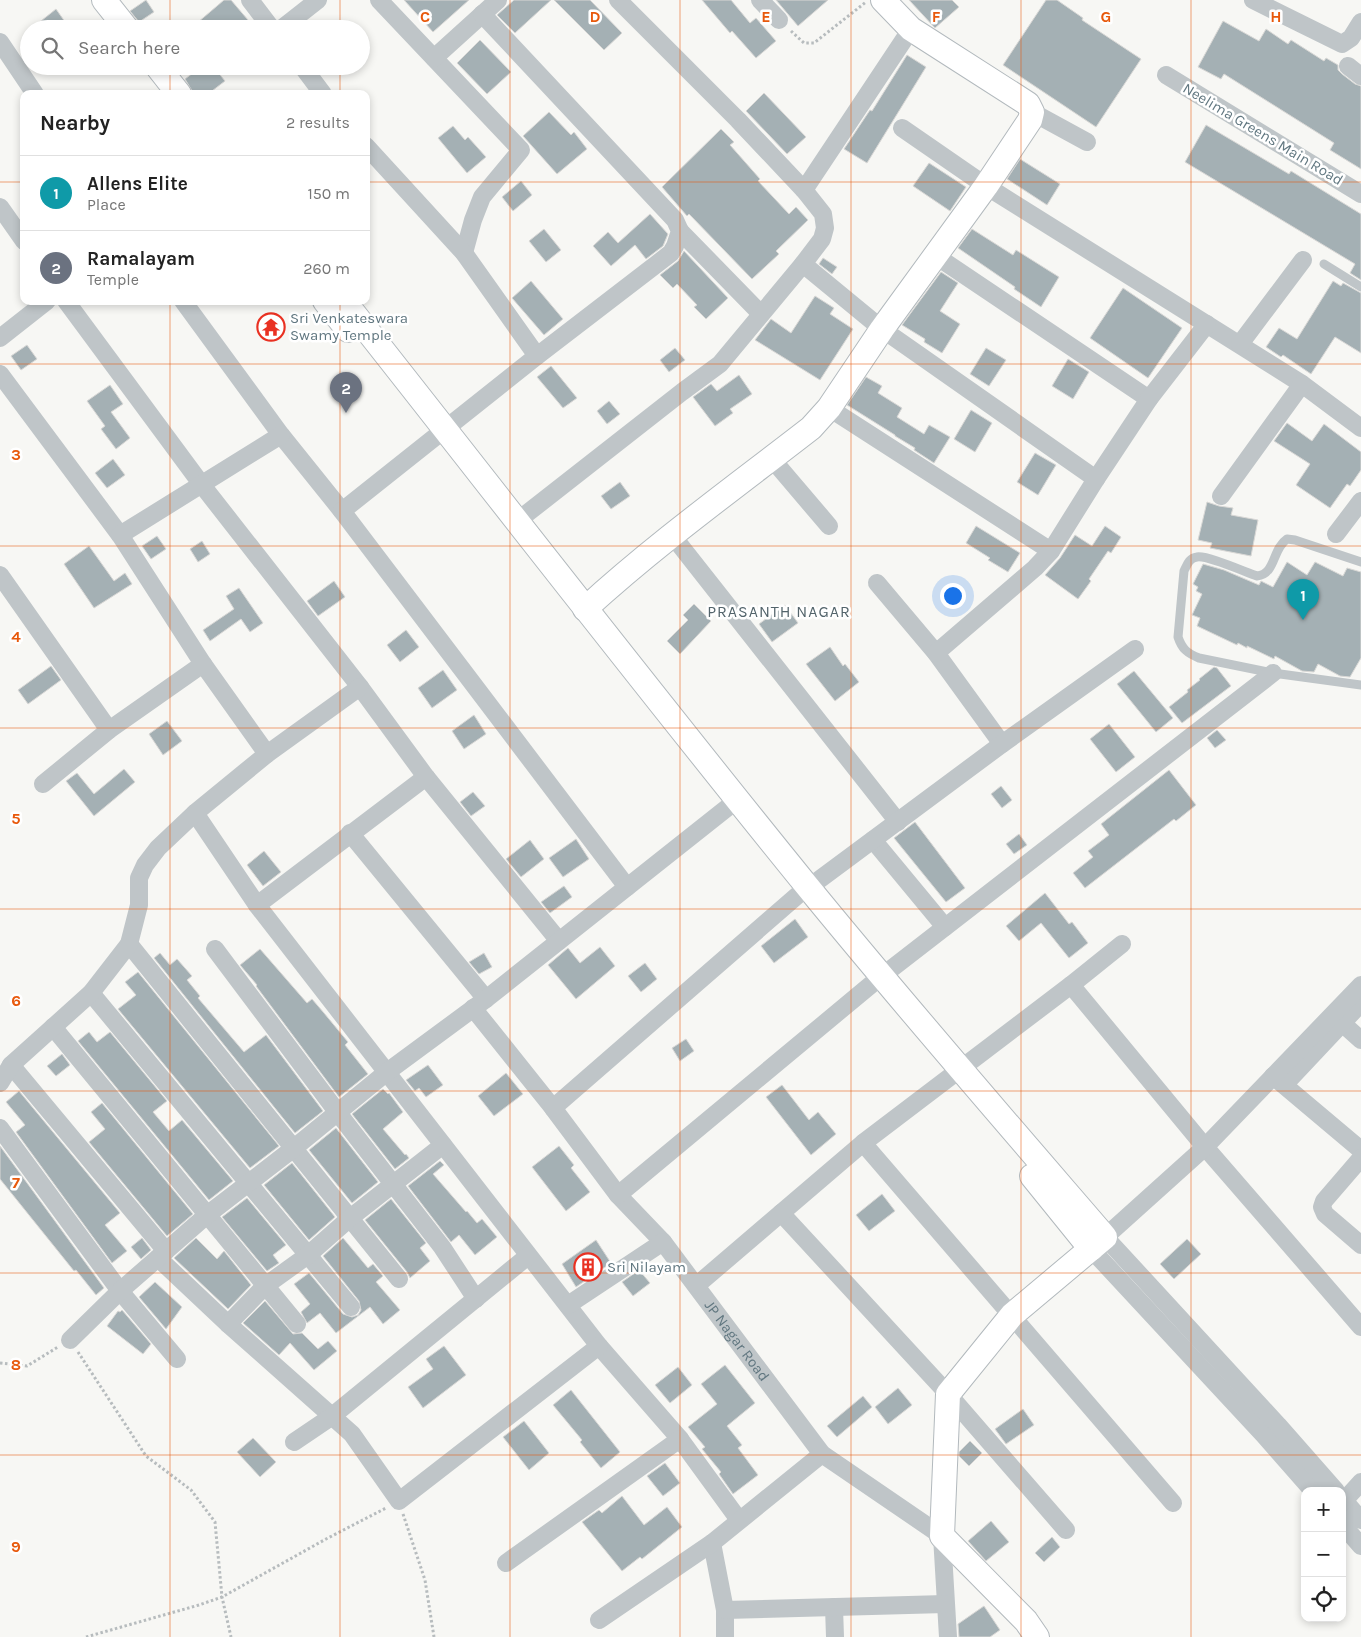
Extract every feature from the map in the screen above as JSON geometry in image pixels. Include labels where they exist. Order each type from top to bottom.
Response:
[{"type":"street","points":[[89,0],[104,20]]},
{"type":"street","points":[[104,0],[120,20]]},
{"type":"street","points":[[250,0],[265,20]]},
{"type":"street","points":[[292,20],[318,0]]},
{"type":"street","points":[[379,0],[521,150],[482,197],[473,220],[464,253]]},
{"type":"street","points":[[434,58],[498,0]]},
{"type":"street","points":[[516,522],[720,364],[803,264],[822,239],[825,228],[824,214],[804,190],[738,120],[618,0]]},
{"type":"street","points":[[760,0],[779,20]]},
{"type":"street","points":[[883,0],[911,29],[1028,104],[1032,112],[1088,142]]},
{"type":"street","points":[[1254,0],[1342,44],[1351,38],[1361,22]]},
{"type":"street","points":[[482,14],[675,220],[680,231],[761,314]]},
{"type":"street","points":[[804,190],[911,29]]},
{"type":"street","points":[[0,42],[20,72]]},
{"type":"street","points":[[22,75],[32,90]]},
{"type":"street","points":[[148,75],[159,90]]},
{"type":"street","points":[[164,75],[176,90]]},
{"type":"street","points":[[309,75],[320,90]]},
{"type":"street","name":"Neelima Greens Main Road","points":[[1166,75],[1361,194]]},
{"type":"street","points":[[586,609],[619,578],[672,535],[811,428],[829,408],[882,328],[986,186],[1030,120],[1032,112]]},
{"type":"street","points":[[902,128],[986,186],[1302,384],[1361,428]]},
{"type":"street","points":[[370,150],[464,253],[537,356]]},
{"type":"street","points":[[0,207],[20,236]]},
{"type":"street","points":[[342,511],[537,356],[671,253],[680,231]]},
{"type":"street","points":[[936,256],[1149,399]]},
{"type":"street","points":[[1240,344],[1303,260]]},
{"type":"street","points":[[803,264],[882,328],[1096,479]]},
{"type":"street","points":[[0,338],[42,305]]},
{"type":"street","points":[[69,305],[202,485],[360,687],[426,777],[559,941]]},
{"type":"street","points":[[186,305],[281,435],[342,511],[627,887]]},
{"type":"street","points":[[328,305],[516,522],[586,609],[733,803]]},
{"type":"street","points":[[347,305],[439,435],[804,891],[1098,1243],[1309,1487]]},
{"type":"street","points":[[936,653],[1035,568],[1051,551],[1149,399],[1207,324]]},
{"type":"street","points":[[0,374],[120,534],[203,664],[267,754]]},
{"type":"street","points":[[1222,496],[1302,384]]},
{"type":"street","points":[[829,408],[1051,551]]},
{"type":"street","points":[[120,534],[281,435]]},
{"type":"street","points":[[772,459],[829,526]]},
{"type":"street","points":[[1336,534],[1361,501]]},
{"type":"street","points":[[672,535],[898,822]]},
{"type":"street","points":[[0,574],[109,730]]},
{"type":"street","points":[[877,583],[936,653],[1002,744]]},
{"type":"street","points":[[553,1108],[804,891],[1002,744],[1135,649]]},
{"type":"street","points":[[43,784],[109,730],[203,664]]},
{"type":"street","points":[[618,1194],[878,979],[1273,673]]},
{"type":"street","points":[[0,1083],[11,1065],[91,993],[129,944],[138,904],[139,878],[145,865],[158,848],[195,813],[267,754],[360,687]]},
{"type":"street","points":[[257,905],[426,777]]},
{"type":"street","points":[[70,1340],[120,1291],[247,1182],[294,1148],[386,1072],[479,1004],[733,803]]},
{"type":"street","points":[[195,813],[257,905],[598,1346],[680,1439],[739,1520]]},
{"type":"street","name":"JP Nagar Road","points":[[350,833],[479,1004],[553,1108],[618,1194],[664,1242],[822,1454],[942,1536],[1026,1621],[1037,1637]]},
{"type":"street","points":[[873,840],[945,927]]},
{"type":"street","points":[[129,944],[399,1279]]},
{"type":"street","points":[[697,1285],[863,1143],[1122,944]]},
{"type":"street","points":[[215,949],[442,1248],[476,1299]]},
{"type":"street","points":[[1071,985],[1205,1147],[1361,1327]]},
{"type":"street","points":[[1279,1080],[1361,985]]},
{"type":"street","points":[[91,993],[351,1307]]},
{"type":"street","points":[[948,1637],[942,1536],[948,1394],[1012,1315],[1098,1243],[1361,1004]]},
{"type":"street","points":[[1342,1023],[1361,1040]]},
{"type":"street","points":[[53,1027],[297,1324]]},
{"type":"street","points":[[11,1065],[162,1254],[228,1324],[352,1434],[399,1501],[598,1346]]},
{"type":"street","points":[[1279,1080],[1361,1150]]},
{"type":"street","points":[[0,1128],[120,1291],[178,1358]]},
{"type":"street","points":[[863,1143],[1173,1503]]},
{"type":"street","points":[[228,1324],[265,1286],[308,1255],[350,1218],[443,1145]]},
{"type":"street","points":[[1361,1158],[1324,1201],[1322,1207],[1325,1214],[1361,1245]]},
{"type":"street","points":[[781,1213],[948,1394],[1066,1530]]},
{"type":"street","points":[[568,1305],[664,1242]]},
{"type":"street","points":[[1098,1243],[1278,1425],[1332,1487]]},
{"type":"street","points":[[294,1442],[331,1417],[528,1256]]},
{"type":"street","points":[[506,1563],[680,1439]]},
{"type":"street","points":[[599,1620],[712,1543],[822,1454]]},
{"type":"street","points":[[1346,1494],[1361,1482]]},
{"type":"street","points":[[1346,1504],[1361,1520]]},
{"type":"street","points":[[1346,1529],[1361,1546]]},
{"type":"street","points":[[712,1543],[725,1610],[725,1637]]},
{"type":"street","points":[[725,1610],[945,1604]]},
{"type":"street","points":[[834,1607],[835,1637]]},
{"type":"lane","points":[[1324,264],[1361,287]]},
{"type":"lane","points":[[1361,562],[1287,539],[1281,543],[1269,570],[1263,575],[1256,576],[1206,558],[1196,557],[1188,561],[1184,570],[1178,637],[1181,646],[1188,653],[1198,658],[1273,673],[1361,685]]},
{"type":"path","points":[[779,20],[804,42],[814,43],[868,0]]},
{"type":"path","points":[[0,1363],[27,1366],[70,1340],[146,1456],[191,1490],[215,1522],[222,1597],[231,1637]]},
{"type":"path","points":[[86,1637],[222,1597],[399,1501],[425,1580],[434,1637]]},
{"type":"building","points":[[146,0],[154,12],[142,20],[137,20],[130,11]]},
{"type":"building","points":[[224,0],[231,0],[248,20],[201,20]]},
{"type":"building","points":[[404,0],[469,0],[433,32]]},
{"type":"building","points":[[514,0],[551,0],[515,33],[497,15]]},
{"type":"building","points":[[554,0],[590,0],[622,33],[604,50]]},
{"type":"building","points":[[702,0],[731,0],[750,23],[756,18],[776,41],[756,58],[732,31],[730,33]]},
{"type":"building","points":[[776,0],[828,0],[798,26]]},
{"type":"building","points":[[909,0],[952,0],[959,7],[935,28]]},
{"type":"building","points":[[1046,0],[1057,0],[1083,18],[1082,20],[1141,59],[1096,127],[1003,65]]},
{"type":"building","points":[[56,9],[64,20],[42,20]]},
{"type":"building","points":[[1223,21],[1259,41],[1266,29],[1288,44],[1291,40],[1324,61],[1326,58],[1338,65],[1338,70],[1342,74],[1355,84],[1361,86],[1361,169],[1330,150],[1334,143],[1224,74],[1221,79],[1198,67]]},
{"type":"building","points":[[480,40],[511,72],[487,94],[457,63]]},
{"type":"building","points":[[907,55],[926,67],[867,163],[844,149],[870,110],[872,111]]},
{"type":"building","points":[[190,75],[220,75],[225,81],[213,90],[192,90],[185,79]]},
{"type":"building","points":[[764,93],[806,137],[787,154],[746,111]]},
{"type":"building","points":[[549,112],[571,135],[574,132],[587,149],[557,174],[523,136]]},
{"type":"building","points":[[1206,125],[1289,174],[1291,171],[1361,214],[1361,280],[1350,273],[1355,264],[1185,162]]},
{"type":"building","points":[[453,126],[465,140],[468,137],[486,157],[467,173],[438,138]]},
{"type":"building","points":[[721,129],[734,142],[730,145],[760,179],[758,181],[789,214],[796,207],[808,220],[776,251],[779,254],[752,279],[689,214],[687,216],[662,187]]},
{"type":"building","points":[[1020,159],[1060,184],[1047,205],[1007,179]]},
{"type":"building","points":[[929,163],[966,187],[950,211],[913,186]]},
{"type":"building","points":[[521,181],[532,195],[513,211],[502,197]]},
{"type":"building","points":[[650,214],[668,234],[663,246],[646,259],[635,245],[611,266],[593,246],[608,232],[618,243]]},
{"type":"building","points":[[544,229],[561,250],[546,262],[529,241]]},
{"type":"building","points":[[972,229],[1013,255],[1016,250],[1059,277],[1041,307],[958,248]]},
{"type":"building","points":[[684,251],[728,298],[706,319],[694,307],[697,305],[677,284],[673,288],[660,275],[678,261]]},
{"type":"building","points":[[823,258],[837,267],[832,274],[819,264]]},
{"type":"building","points":[[941,272],[958,283],[940,311],[960,324],[942,353],[924,342],[925,339],[902,325]]},
{"type":"building","points":[[531,281],[563,319],[544,335],[512,298]]},
{"type":"building","points":[[1333,281],[1341,286],[1343,283],[1361,293],[1361,353],[1335,337],[1311,374],[1283,355],[1281,357],[1266,347],[1279,328],[1297,339]]},
{"type":"building","points":[[1123,288],[1182,328],[1148,378],[1090,338]]},
{"type":"building","points":[[815,296],[834,308],[830,314],[853,329],[820,380],[755,340],[771,319],[791,333]]},
{"type":"building","points":[[27,345],[37,359],[21,370],[11,356]]},
{"type":"building","points":[[675,348],[685,360],[669,372],[660,360]]},
{"type":"building","points":[[986,348],[1006,360],[989,386],[970,374]]},
{"type":"building","points":[[1068,359],[1089,372],[1073,399],[1052,386]]},
{"type":"building","points":[[551,366],[577,398],[563,408],[537,377]]},
{"type":"building","points":[[739,375],[752,394],[730,409],[733,413],[715,426],[693,397],[711,384],[717,391]]},
{"type":"building","points":[[866,377],[882,386],[878,393],[902,408],[897,417],[924,434],[929,425],[950,437],[934,463],[914,450],[915,448],[847,405]]},
{"type":"building","points":[[110,385],[123,404],[111,412],[130,438],[116,449],[101,429],[105,426],[87,401]]},
{"type":"building","points":[[609,401],[620,414],[607,424],[597,411]]},
{"type":"building","points":[[971,410],[992,423],[975,452],[954,439]]},
{"type":"building","points":[[1287,423],[1312,441],[1324,424],[1361,452],[1361,470],[1350,486],[1347,484],[1330,508],[1296,485],[1310,464],[1274,441]]},
{"type":"building","points":[[1035,453],[1056,465],[1038,495],[1017,482]]},
{"type":"building","points":[[113,459],[125,475],[107,488],[95,473]]},
{"type":"building","points":[[620,482],[630,496],[611,509],[601,496]]},
{"type":"building","points":[[1207,502],[1233,508],[1231,515],[1258,520],[1251,556],[1210,548],[1212,543],[1198,540]]},
{"type":"building","points":[[976,526],[1020,553],[1008,572],[966,543]]},
{"type":"building","points":[[1105,526],[1121,537],[1111,553],[1108,551],[1078,599],[1045,575],[1060,558],[1075,535],[1092,546]]},
{"type":"building","points":[[157,536],[166,549],[151,559],[142,546]]},
{"type":"building","points":[[202,541],[210,554],[198,562],[190,549]]},
{"type":"building","points":[[89,546],[114,581],[125,573],[132,584],[94,608],[64,564]]},
{"type":"building","points":[[1287,562],[1307,575],[1315,562],[1343,576],[1347,568],[1361,572],[1361,658],[1350,677],[1340,676],[1318,664],[1314,672],[1302,671],[1275,656],[1274,659],[1247,646],[1247,648],[1238,643],[1237,645],[1197,626],[1200,618],[1192,615],[1202,594],[1196,591],[1198,587],[1193,584],[1203,564],[1224,570],[1259,585],[1261,581],[1273,587]]},
{"type":"building","points":[[334,581],[345,597],[318,616],[307,601]]},
{"type":"building","points":[[239,588],[263,623],[250,632],[241,619],[210,641],[203,630],[234,609],[226,596]]},
{"type":"building","points":[[694,604],[711,621],[680,654],[667,641],[688,620],[683,615]]},
{"type":"building","points":[[785,605],[798,623],[772,642],[759,624]]},
{"type":"building","points":[[406,630],[419,647],[400,662],[387,645]]},
{"type":"building","points":[[830,647],[843,666],[845,664],[859,682],[835,701],[806,664]]},
{"type":"building","points":[[51,666],[61,680],[28,704],[18,690]]},
{"type":"building","points":[[1214,667],[1217,668],[1231,686],[1182,723],[1169,707]]},
{"type":"building","points":[[443,670],[457,690],[432,708],[418,688]]},
{"type":"building","points":[[1134,671],[1173,718],[1156,732],[1117,684]]},
{"type":"building","points":[[474,715],[486,734],[464,749],[452,731]]},
{"type":"building","points":[[167,721],[182,741],[163,755],[149,734]]},
{"type":"building","points":[[1109,724],[1135,757],[1116,772],[1090,739]]},
{"type":"building","points":[[1217,730],[1226,740],[1215,748],[1207,738]]},
{"type":"building","points":[[124,769],[135,782],[94,816],[66,781],[77,773],[94,794]]},
{"type":"building","points":[[1169,770],[1196,805],[1176,821],[1174,819],[1085,888],[1073,873],[1093,857],[1088,851],[1109,835],[1101,824]]},
{"type":"building","points":[[1001,786],[1012,800],[1002,808],[991,794]]},
{"type":"building","points":[[473,792],[485,806],[471,816],[460,802]]},
{"type":"building","points":[[915,822],[965,888],[946,902],[894,838]]},
{"type":"building","points":[[1019,834],[1027,845],[1014,854],[1006,844]]},
{"type":"building","points":[[576,839],[589,859],[563,877],[549,858]]},
{"type":"building","points":[[530,840],[544,859],[521,877],[506,859]]},
{"type":"building","points":[[264,851],[281,872],[263,886],[247,865]]},
{"type":"building","points":[[564,886],[572,897],[550,913],[541,902]]},
{"type":"building","points":[[1045,893],[1069,924],[1072,922],[1088,943],[1069,958],[1041,923],[1019,941],[1006,926]]},
{"type":"building","points":[[795,919],[808,937],[774,963],[761,946]]},
{"type":"building","points":[[600,947],[615,966],[576,999],[548,965],[568,948],[580,963]]},
{"type":"building","points":[[260,949],[307,1003],[312,999],[348,1042],[345,1045],[368,1074],[339,1097],[257,985],[240,965]]},
{"type":"building","points":[[160,953],[170,965],[177,959],[192,976],[187,980],[200,996],[198,998],[244,1052],[266,1035],[323,1111],[295,1133],[154,958]]},
{"type":"building","points":[[484,953],[492,967],[479,974],[469,962]]},
{"type":"building","points":[[645,963],[657,979],[641,992],[628,976]]},
{"type":"building","points":[[138,972],[279,1146],[250,1168],[118,1009],[136,995],[125,982]]},
{"type":"building","points":[[89,1032],[97,1042],[110,1032],[167,1101],[153,1112],[169,1131],[182,1120],[233,1181],[209,1200],[78,1041]]},
{"type":"building","points":[[686,1039],[694,1051],[680,1061],[672,1048]]},
{"type":"building","points":[[62,1054],[70,1065],[56,1076],[47,1066]]},
{"type":"building","points":[[428,1065],[443,1085],[426,1097],[419,1088],[415,1091],[406,1080]]},
{"type":"building","points":[[506,1073],[523,1094],[494,1116],[478,1096]]},
{"type":"building","points":[[782,1085],[809,1120],[818,1112],[836,1134],[811,1155],[766,1097]]},
{"type":"building","points":[[383,1089],[389,1093],[403,1112],[383,1129],[409,1158],[395,1169],[352,1114]]},
{"type":"building","points":[[19,1091],[120,1213],[105,1225],[127,1251],[112,1263],[16,1132],[25,1125],[6,1102]]},
{"type":"building","points":[[102,1103],[193,1214],[167,1236],[89,1142],[105,1129],[91,1112]]},
{"type":"building","points":[[336,1128],[378,1182],[352,1203],[309,1150]]},
{"type":"building","points":[[0,1146],[104,1288],[96,1295],[76,1270],[74,1271],[0,1179]]},
{"type":"building","points":[[559,1146],[574,1165],[571,1168],[590,1192],[566,1211],[532,1167]]},
{"type":"building","points":[[440,1161],[444,1165],[433,1174],[477,1223],[482,1219],[497,1237],[475,1255],[459,1235],[451,1242],[408,1186]]},
{"type":"building","points":[[292,1163],[335,1217],[309,1240],[264,1185]]},
{"type":"building","points":[[882,1194],[895,1211],[869,1231],[856,1215]]},
{"type":"building","points":[[247,1198],[286,1245],[273,1255],[279,1263],[267,1271],[222,1217]]},
{"type":"building","points":[[391,1199],[426,1243],[420,1248],[430,1261],[410,1278],[365,1220]]},
{"type":"building","points":[[142,1238],[151,1250],[141,1259],[131,1247]]},
{"type":"building","points":[[196,1238],[217,1259],[224,1251],[251,1285],[228,1309],[174,1258]]},
{"type":"building","points":[[343,1238],[368,1268],[373,1264],[383,1276],[376,1282],[400,1310],[383,1324],[370,1307],[336,1333],[320,1313],[307,1323],[301,1312],[310,1304],[294,1284],[309,1273],[343,1314],[352,1317],[358,1315],[361,1310],[359,1301],[323,1256]]},
{"type":"building","points":[[1187,1239],[1201,1254],[1174,1279],[1160,1264]]},
{"type":"building","name":"Sri Nilayam","points":[[596,1240],[611,1263],[576,1287],[562,1264]]},
{"type":"building","points":[[639,1270],[650,1283],[633,1296],[622,1282]]},
{"type":"building","points":[[155,1282],[182,1307],[166,1329],[139,1297]]},
{"type":"building","points":[[265,1301],[293,1334],[302,1333],[318,1349],[328,1341],[337,1351],[314,1370],[290,1343],[279,1355],[243,1323]]},
{"type":"building","points":[[122,1310],[151,1344],[143,1354],[107,1326],[118,1311]]},
{"type":"building","points":[[444,1346],[466,1375],[423,1408],[408,1387],[433,1369],[426,1359]]},
{"type":"building","points":[[725,1365],[755,1403],[727,1426],[742,1445],[738,1448],[758,1475],[733,1494],[719,1474],[721,1472],[702,1449],[705,1447],[688,1427],[717,1404],[701,1384]]},
{"type":"building","points":[[678,1367],[692,1385],[670,1403],[655,1385]]},
{"type":"building","points":[[898,1388],[912,1405],[888,1424],[875,1407]]},
{"type":"building","points":[[571,1390],[620,1452],[601,1468],[580,1442],[582,1440],[553,1405]]},
{"type":"building","points":[[863,1396],[872,1407],[837,1437],[827,1426]]},
{"type":"building","points":[[1023,1409],[1034,1425],[1006,1444],[995,1429]]},
{"type":"building","points":[[524,1421],[549,1453],[529,1470],[503,1437]]},
{"type":"building","points":[[253,1438],[276,1462],[260,1477],[237,1452]]},
{"type":"building","points":[[970,1441],[982,1453],[969,1466],[959,1456],[959,1452]]},
{"type":"building","points":[[665,1463],[680,1483],[663,1496],[647,1476]]},
{"type":"building","points":[[622,1496],[644,1525],[667,1507],[682,1527],[642,1559],[640,1557],[622,1571],[582,1522],[599,1510],[602,1513]]},
{"type":"building","points":[[991,1521],[1009,1542],[986,1561],[968,1541]]},
{"type":"building","points":[[1052,1537],[1060,1547],[1044,1562],[1035,1553]]},
{"type":"building","points":[[984,1606],[1000,1630],[990,1637],[959,1637],[958,1624]]},
{"type":"place","name":"Sri Venkateswara Swamy Temple","points":[[271,327]]},
{"type":"place","name":"Ramalayam","points":[[346,413]]},
{"type":"place","name":"Allens Elite","points":[[1303,620]]},
{"type":"place","name":"Sri Nilayam","points":[[588,1267]]},
{"type":"district","name":"PRASANTH NAGAR","points":[[779,611]]}]
